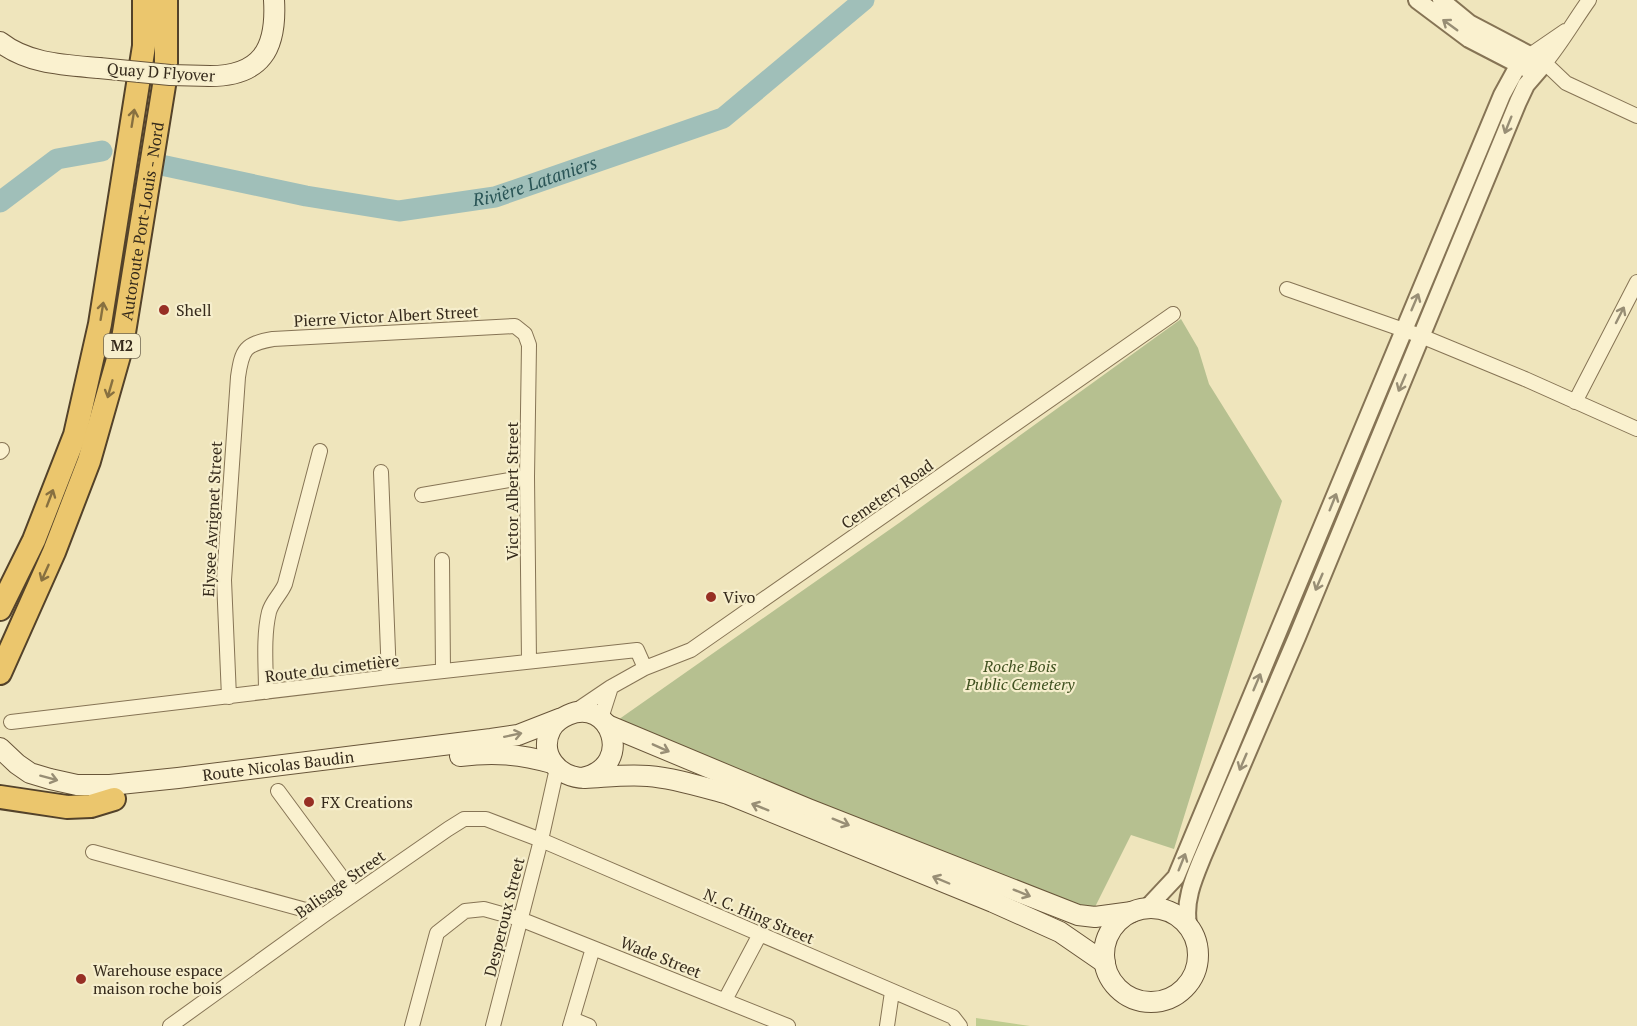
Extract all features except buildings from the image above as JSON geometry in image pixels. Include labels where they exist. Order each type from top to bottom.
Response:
[{"type":"highway","points":[[132,0],[144,46]]},
{"type":"highway","name":"Autoroute Port-Louis - Nord","points":[[0,609],[34,540],[75,435],[100,324],[144,46],[144,0]]},
{"type":"highway","name":"Autoroute Port-Louis - Nord","points":[[0,673],[54,552],[89,461],[122,345],[166,73],[166,0]]},
{"type":"highway","points":[[0,797],[67,807],[91,806],[114,799]]},
{"type":"main road","name":"Quay D Flyover","points":[[0,42],[7,48],[34,60],[64,65],[170,75],[230,76],[241,73],[259,61],[270,44],[274,24],[274,0]]},
{"type":"main road","points":[[1105,963],[1060,932],[993,902],[728,794],[690,783],[650,776],[621,775],[580,778],[562,773],[554,766],[547,746],[548,736],[553,726],[566,715],[583,712],[594,714],[605,723],[808,809],[1078,915],[1095,917],[1140,910],[1162,909],[1176,915],[1188,924],[1195,937],[1199,953],[1197,969],[1189,983],[1178,994],[1163,1000],[1147,1001],[1131,997],[1118,988],[1109,975],[1105,963],[1105,945],[1110,931],[1120,920],[1140,910]]},
{"type":"main road","name":"Route Nicolas Baudin","points":[[0,748],[16,764],[30,773],[77,784],[110,785],[518,735],[566,715]]},
{"type":"main road","points":[[580,778],[593,776],[609,762],[613,752],[613,740],[605,723]]},
{"type":"main road","name":"Route Nicolas Baudin","points":[[0,788],[66,800],[114,799],[270,777],[482,753],[523,755],[554,766]]},
{"type":"street","points":[[1417,0],[1469,39],[1533,64]]},
{"type":"street","points":[[1442,0],[1469,23],[1533,64],[1545,78],[1566,82],[1637,116]]},
{"type":"street","points":[[1140,910],[1176,877],[1502,95],[1533,64],[1557,49],[1567,30],[1589,0]]},
{"type":"street","points":[[1188,924],[1186,915],[1190,889],[1203,856],[1297,637],[1533,64]]},
{"type":"street","points":[[1575,402],[1637,282]]},
{"type":"street","points":[[1287,289],[1404,329],[1637,429]]},
{"type":"street","name":"Cemetery Road","points":[[566,715],[645,669],[691,650],[1173,314]]},
{"type":"street","name":"Pierre Victor Albert Street","points":[[255,343],[273,339],[515,326]]},
{"type":"street","name":"Victor Albert Street","points":[[515,326],[525,334],[529,345],[527,477],[529,661]]},
{"type":"street","name":"Elysee Avrignet Street","points":[[229,697],[224,580],[230,507],[230,469],[241,358],[255,343]]},
{"type":"street","points":[[266,692],[269,612],[273,601],[285,584],[320,451]]},
{"type":"street","points":[[381,472],[388,677]]},
{"type":"street","points":[[422,495],[527,477]]},
{"type":"street","points":[[442,560],[443,671]]},
{"type":"street","name":"Route du cimetière","points":[[11,722],[637,650],[645,669]]},
{"type":"street","points":[[605,723],[603,712],[611,687]]},
{"type":"street","name":"Desperoux Street","points":[[493,1026],[541,840],[554,766]]},
{"type":"street","points":[[546,816],[563,788],[580,778]]},
{"type":"street","points":[[278,791],[354,894]]},
{"type":"street","name":"Balisage Street","points":[[176,1025],[324,915],[464,819],[486,819],[541,840]]},
{"type":"street","name":"N. C. Hing Street","points":[[541,840],[953,1017],[960,1026]]},
{"type":"street","points":[[93,852],[324,915]]},
{"type":"street","name":"Wade Street","points":[[412,1026],[437,933],[465,911],[484,909],[593,948],[788,1026]]},
{"type":"street","points":[[724,1000],[760,934]]},
{"type":"street","points":[[589,1026],[571,1022],[593,948]]},
{"type":"street","points":[[887,1026],[892,992]]},
{"type":"green space","name":"Roche Bois Public Cemetery","points":[[1181,319],[1198,348],[1209,384],[1282,501],[1174,849],[1131,835],[1091,915],[615,722],[899,523]]},
{"type":"green space","points":[[976,1018],[1030,1026],[976,1026]]},
{"type":"waterway","name":"Rivière Lataniers","points":[[161,165],[306,196],[399,211],[495,197],[723,118],[864,0]]},
{"type":"waterway","name":"Rivière Lataniers","points":[[0,202],[57,159],[102,151]]},
{"type":"place","name":"Shell","points":[[164,310]]},
{"type":"place","name":"Vivo","points":[[711,597]]},
{"type":"place","name":"FX Creations","points":[[309,802]]},
{"type":"place","name":"Warehouse espace maison roche bois","points":[[81,979]]}]
